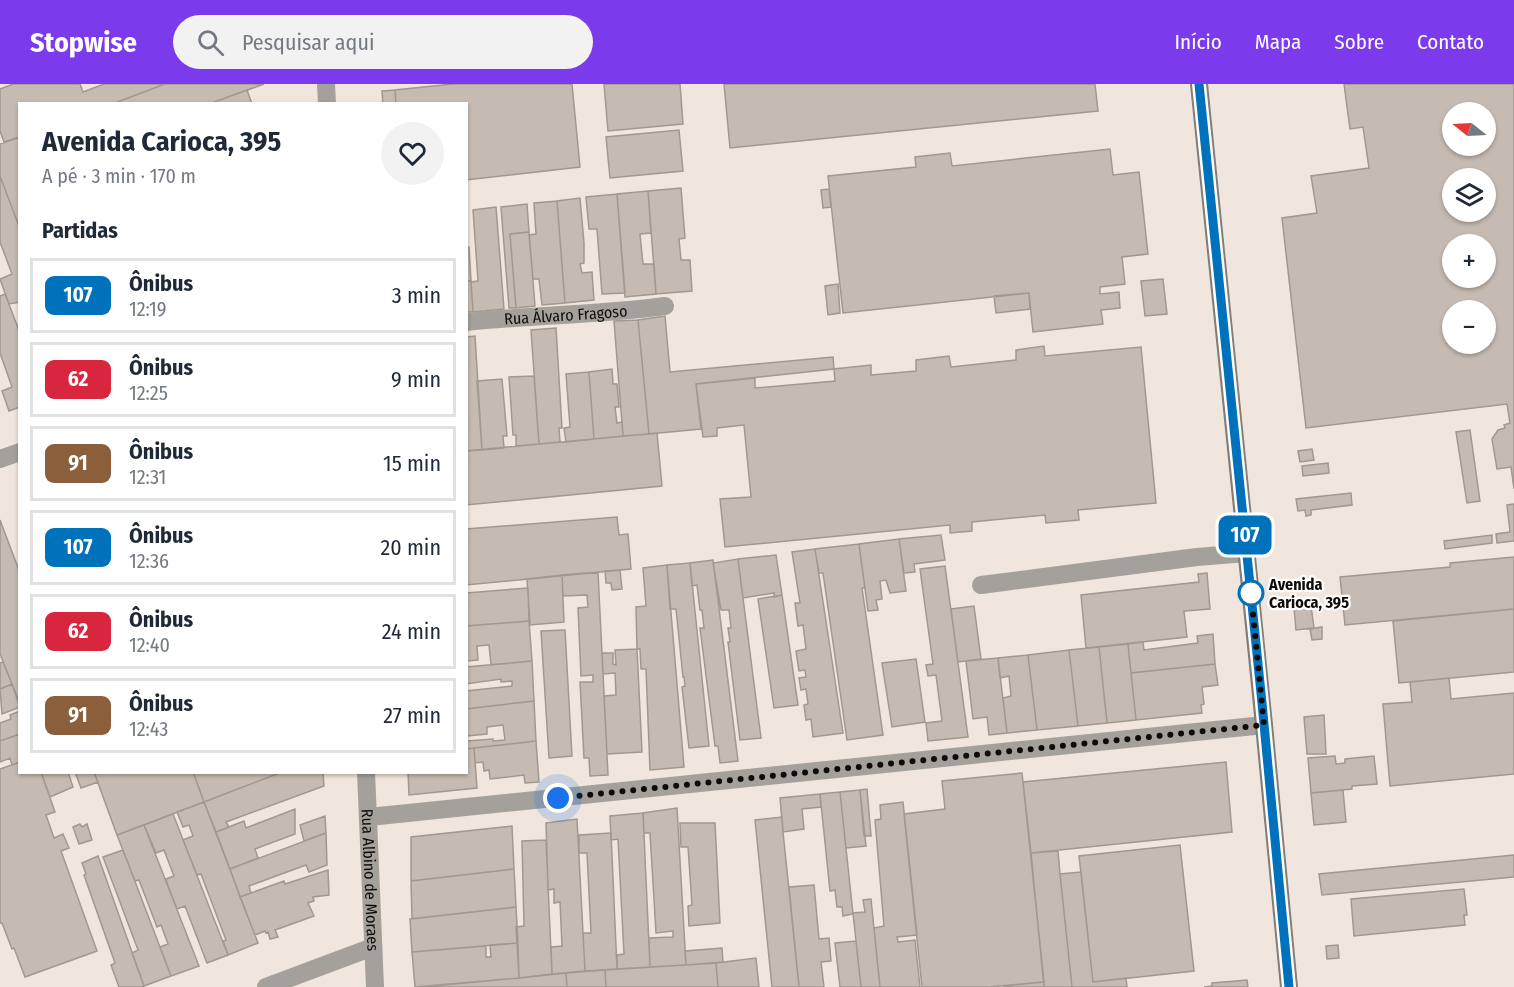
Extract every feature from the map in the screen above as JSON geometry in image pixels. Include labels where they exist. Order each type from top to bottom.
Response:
[{"type":"street","points":[[326,84],[327,102]]},
{"type":"street","points":[[1199,84],[1289,987]]},
{"type":"street","name":"Rua Álvaro Fragoso","points":[[468,322],[665,306]]},
{"type":"street","points":[[0,459],[18,453]]},
{"type":"street","points":[[981,585],[1197,557],[1246,553]]},
{"type":"street","points":[[369,817],[1264,725]]},
{"type":"street","name":"Rua Albino de Moraes","points":[[366,774],[375,987]]},
{"type":"street","points":[[266,987],[373,947]]},
{"type":"building","points":[[13,84],[80,84],[83,92],[104,84],[165,84],[117,102],[18,102],[18,138],[4,142],[0,131],[0,89]]},
{"type":"building","points":[[165,84],[264,84],[214,102],[117,102]]},
{"type":"building","points":[[452,84],[572,84],[580,167],[468,180],[468,102],[396,102],[395,90]]},
{"type":"building","points":[[604,84],[680,84],[683,124],[608,131]]},
{"type":"building","points":[[724,84],[1095,84],[1098,111],[730,148]]},
{"type":"building","points":[[1344,84],[1514,84],[1514,489],[1511,467],[1497,469],[1492,439],[1498,430],[1510,423],[1507,404],[1306,428],[1282,218],[1317,213],[1311,176],[1369,168],[1363,127],[1350,129]]},
{"type":"building","points":[[247,90],[251,102],[214,102]]},
{"type":"building","points":[[395,90],[396,102],[383,102],[382,91]]},
{"type":"building","points":[[679,130],[683,171],[610,178],[606,137]]},
{"type":"building","points":[[18,138],[18,224],[0,176],[0,144]]},
{"type":"building","points":[[1110,149],[1113,175],[1139,172],[1148,254],[1122,257],[1125,284],[1100,287],[1100,294],[1119,292],[1120,308],[1101,310],[1103,324],[1033,332],[1029,293],[843,313],[828,176],[916,167],[915,157],[950,153],[952,166]]},
{"type":"building","points":[[0,176],[18,224],[18,302],[9,304],[0,279],[12,274],[0,242]]},
{"type":"building","points":[[681,188],[685,238],[679,239],[681,260],[690,260],[692,291],[656,294],[648,191]]},
{"type":"building","points":[[829,189],[831,207],[823,208],[821,190]]},
{"type":"building","points":[[648,191],[651,233],[640,234],[643,264],[654,264],[656,294],[625,297],[617,194]]},
{"type":"building","points":[[617,194],[625,293],[602,294],[597,229],[589,229],[586,197]]},
{"type":"building","points":[[580,198],[584,263],[580,264],[582,273],[592,272],[594,300],[565,303],[557,201]]},
{"type":"building","points":[[557,201],[565,303],[542,305],[539,279],[533,279],[529,235],[536,234],[534,203]]},
{"type":"building","points":[[527,204],[529,232],[510,234],[516,308],[509,308],[501,207]]},
{"type":"building","points":[[496,207],[504,309],[473,312],[471,282],[478,281],[473,210]]},
{"type":"building","points":[[529,232],[535,306],[516,308],[510,234]]},
{"type":"building","points":[[468,247],[469,247],[471,281],[468,281]]},
{"type":"building","points":[[1163,279],[1167,314],[1145,316],[1141,281]]},
{"type":"building","points":[[468,281],[471,281],[473,312],[468,312]]},
{"type":"building","points":[[838,284],[840,313],[828,315],[825,286]]},
{"type":"building","points":[[1029,293],[1030,309],[996,313],[994,296]]},
{"type":"building","points":[[5,294],[18,328],[18,408],[9,411],[2,391],[12,387],[0,353],[0,296]]},
{"type":"building","points":[[665,316],[670,372],[833,357],[834,369],[696,384],[701,429],[649,434],[638,320]]},
{"type":"building","points":[[638,320],[649,434],[623,436],[614,321]]},
{"type":"building","points":[[556,328],[562,428],[559,428],[560,442],[539,444],[531,330]]},
{"type":"building","points":[[475,336],[482,450],[468,451],[468,337]]},
{"type":"building","points":[[1044,346],[1045,356],[1141,347],[1156,503],[1078,510],[1079,520],[1046,523],[1045,515],[972,522],[972,531],[950,533],[950,525],[725,547],[720,499],[751,497],[744,425],[717,428],[717,436],[703,437],[696,384],[755,378],[755,388],[835,381],[834,369],[871,365],[871,375],[916,371],[916,360],[949,356],[951,367],[1016,360],[1016,350]]},
{"type":"building","points":[[612,369],[613,384],[617,384],[619,407],[615,407],[617,423],[622,422],[623,436],[594,439],[589,372]]},
{"type":"building","points":[[589,372],[594,439],[566,442],[564,428],[570,427],[566,374]]},
{"type":"building","points":[[534,376],[539,444],[516,446],[516,435],[513,435],[509,377]]},
{"type":"building","points":[[502,379],[507,436],[503,436],[504,448],[482,450],[477,381]]},
{"type":"building","points":[[1470,430],[1480,501],[1467,503],[1456,432]]},
{"type":"building","points":[[657,433],[662,486],[468,505],[468,451]]},
{"type":"building","points":[[1312,449],[1314,460],[1300,462],[1298,451]]},
{"type":"building","points":[[1328,463],[1329,473],[1303,476],[1302,466]]},
{"type":"building","points":[[1351,493],[1352,505],[1311,510],[1311,515],[1306,516],[1305,510],[1298,511],[1296,499]]},
{"type":"building","points":[[1514,504],[1514,541],[1497,543],[1496,534],[1510,532],[1507,505]]},
{"type":"building","points":[[617,517],[619,535],[628,534],[631,569],[468,585],[468,529]]},
{"type":"building","points":[[0,520],[18,568],[18,699],[0,654]]},
{"type":"building","points":[[941,535],[945,560],[914,564],[915,572],[904,573],[899,539]]},
{"type":"building","points":[[1492,535],[1492,543],[1445,549],[1444,541]]},
{"type":"building","points":[[899,539],[906,591],[890,593],[886,580],[880,581],[882,599],[876,600],[878,610],[868,611],[859,544]]},
{"type":"building","points":[[859,544],[865,588],[862,588],[883,735],[847,740],[823,573],[819,573],[815,549]]},
{"type":"building","points":[[815,549],[843,733],[813,737],[811,719],[806,720],[804,705],[808,704],[806,689],[801,690],[799,678],[806,677],[805,670],[799,671],[796,651],[806,649],[803,625],[798,626],[795,603],[800,603],[792,552]]},
{"type":"building","points":[[776,555],[782,595],[774,597],[774,593],[743,598],[738,559]]},
{"type":"building","points":[[1514,557],[1514,609],[1345,625],[1340,577],[1450,567],[1450,563]]},
{"type":"building","points":[[738,559],[761,738],[740,740],[728,642],[730,642],[728,628],[731,628],[729,610],[721,610],[713,563]]},
{"type":"building","points":[[713,560],[738,761],[720,763],[718,746],[715,746],[700,628],[704,628],[702,610],[700,610],[697,585],[692,586],[690,563]]},
{"type":"building","points":[[690,563],[709,746],[689,748],[676,609],[670,609],[667,565]]},
{"type":"building","points":[[667,565],[684,767],[650,770],[646,669],[641,669],[640,649],[637,649],[636,607],[646,606],[643,568]]},
{"type":"building","points":[[945,566],[968,737],[928,741],[926,723],[942,721],[936,675],[928,676],[926,665],[933,664],[920,569]]},
{"type":"building","points":[[620,570],[622,589],[612,590],[611,583],[606,583],[605,571]]},
{"type":"building","points":[[598,572],[608,775],[590,776],[589,758],[584,758],[580,682],[593,682],[593,675],[581,676],[578,608],[588,607],[587,595],[563,596],[562,575]]},
{"type":"building","points":[[1207,573],[1210,609],[1184,611],[1187,637],[1086,648],[1081,595],[1199,582],[1198,574]]},
{"type":"building","points":[[562,575],[564,622],[530,625],[527,579]]},
{"type":"building","points":[[528,588],[529,621],[468,626],[468,593]]},
{"type":"building","points":[[782,595],[798,705],[774,708],[758,599]]},
{"type":"building","points":[[974,606],[981,659],[958,662],[951,609]]},
{"type":"building","points":[[1311,606],[1314,628],[1296,630],[1294,608]]},
{"type":"building","points":[[1514,609],[1514,672],[1399,683],[1393,621]]},
{"type":"building","points":[[529,621],[532,661],[491,665],[489,645],[477,646],[478,660],[468,661],[468,626]]},
{"type":"building","points":[[1322,627],[1322,639],[1312,640],[1310,629]]},
{"type":"building","points":[[565,630],[572,756],[549,758],[541,631]]},
{"type":"building","points":[[1213,634],[1215,664],[1131,673],[1128,644],[1143,642],[1144,650],[1198,643],[1197,636]]},
{"type":"building","points":[[1128,644],[1136,720],[1107,723],[1099,647]]},
{"type":"building","points":[[1099,647],[1107,723],[1078,726],[1069,650]]},
{"type":"building","points":[[637,649],[642,752],[607,754],[604,696],[616,695],[615,673],[603,674],[602,653],[613,653],[613,664],[616,665],[615,650]]},
{"type":"building","points":[[1069,650],[1078,726],[1037,730],[1028,655]]},
{"type":"building","points":[[1028,655],[1037,730],[1007,733],[1003,698],[1011,696],[1009,676],[1000,678],[998,658]]},
{"type":"building","points":[[998,658],[1007,733],[989,735],[987,717],[973,719],[966,661]]},
{"type":"building","points":[[916,659],[925,722],[892,727],[882,663]]},
{"type":"building","points":[[532,661],[534,701],[468,709],[468,691],[512,686],[512,681],[501,682],[501,679],[468,684],[468,667]]},
{"type":"building","points":[[3,662],[12,684],[0,689],[0,663]]},
{"type":"building","points":[[1215,664],[1218,685],[1202,687],[1204,704],[1201,705],[1202,713],[1136,720],[1131,673]]},
{"type":"building","points":[[1449,678],[1451,699],[1514,693],[1514,774],[1390,786],[1383,704],[1412,702],[1410,682]]},
{"type":"building","points":[[12,684],[18,708],[2,714],[0,689]]},
{"type":"building","points":[[534,701],[536,741],[468,749],[468,741],[505,740],[503,725],[487,727],[487,734],[468,736],[468,709]]},
{"type":"building","points":[[18,712],[18,735],[0,741],[0,723],[11,719],[10,715]]},
{"type":"building","points":[[1324,715],[1326,754],[1307,754],[1304,717]]},
{"type":"building","points":[[18,735],[18,763],[12,765],[10,758],[0,762],[0,741]]},
{"type":"building","points":[[536,741],[539,782],[525,783],[524,775],[490,779],[489,770],[484,771],[483,762],[475,763],[474,748]]},
{"type":"building","points":[[474,748],[477,788],[409,795],[408,774],[468,774],[468,749]]},
{"type":"building","points":[[1335,756],[1336,764],[1345,763],[1345,759],[1374,756],[1377,784],[1311,793],[1308,758]]},
{"type":"building","points":[[1226,762],[1232,832],[1031,853],[1023,782]]},
{"type":"building","points":[[18,763],[18,774],[42,774],[55,812],[46,815],[54,838],[63,834],[69,848],[61,851],[97,951],[25,977],[14,948],[12,949],[2,923],[0,923],[0,769]]},
{"type":"building","points":[[1022,773],[1044,982],[989,987],[922,987],[904,814],[945,809],[942,781]]},
{"type":"building","points":[[42,774],[69,774],[73,787],[50,797]]},
{"type":"building","points":[[76,774],[95,774],[98,782],[81,788]]},
{"type":"building","points":[[95,774],[194,774],[204,802],[117,835]]},
{"type":"building","points":[[194,774],[277,774],[204,802]]},
{"type":"building","points":[[277,774],[323,774],[324,786],[226,822],[229,827],[216,832],[204,802]]},
{"type":"building","points":[[867,789],[871,836],[864,836],[860,790]]},
{"type":"building","points":[[860,790],[866,846],[846,848],[840,792]]},
{"type":"building","points":[[1343,790],[1346,822],[1314,825],[1311,793]]},
{"type":"building","points":[[840,792],[853,914],[843,916],[842,907],[837,907],[835,890],[830,891],[820,794]]},
{"type":"building","points":[[820,794],[821,807],[802,809],[804,829],[783,832],[780,798]]},
{"type":"building","points":[[204,802],[258,943],[228,955],[223,941],[226,940],[201,874],[197,875],[183,840],[193,836],[189,825],[183,827],[177,812]]},
{"type":"building","points":[[903,802],[917,935],[897,937],[898,942],[915,940],[920,987],[880,987],[874,928],[884,926],[875,820],[881,819],[880,805]]},
{"type":"building","points":[[677,808],[686,965],[650,967],[649,938],[673,937],[673,931],[656,933],[650,833],[644,833],[643,813]]},
{"type":"building","points":[[295,809],[295,834],[255,849],[258,858],[230,869],[216,832],[244,821],[246,828]]},
{"type":"building","points":[[643,813],[650,967],[617,969],[617,955],[624,954],[618,839],[611,840],[610,816]]},
{"type":"building","points":[[173,814],[228,955],[207,963],[185,906],[177,909],[168,886],[166,879],[174,876],[164,850],[156,853],[144,825]]},
{"type":"building","points":[[325,816],[326,833],[304,841],[300,825]]},
{"type":"building","points":[[782,817],[799,987],[772,987],[755,820]]},
{"type":"building","points":[[577,819],[585,971],[552,974],[551,947],[562,946],[560,902],[554,903],[554,889],[548,890],[546,823]]},
{"type":"building","points":[[680,823],[715,823],[720,923],[689,926],[688,906],[692,905],[688,847],[681,847]]},
{"type":"building","points":[[80,824],[82,827],[87,824],[92,840],[79,844],[73,827]]},
{"type":"building","points":[[144,825],[199,966],[171,976],[160,947],[168,944],[161,925],[157,927],[139,880],[135,881],[117,835]]},
{"type":"building","points":[[512,826],[514,869],[411,881],[411,837]]},
{"type":"building","points":[[326,833],[327,865],[309,872],[306,865],[249,886],[251,893],[240,897],[230,869]]},
{"type":"building","points":[[611,833],[617,969],[585,971],[583,933],[591,933],[587,853],[579,853],[579,835]]},
{"type":"building","points":[[546,840],[552,974],[519,978],[516,927],[524,926],[522,841]]},
{"type":"building","points":[[1180,845],[1194,971],[1093,982],[1079,856]]},
{"type":"building","points":[[123,850],[171,976],[144,986],[132,953],[138,950],[103,857]]},
{"type":"building","points":[[1058,851],[1072,987],[1044,987],[1031,853]]},
{"type":"building","points":[[1514,855],[1514,877],[1322,895],[1319,874]]},
{"type":"building","points":[[98,856],[144,986],[119,987],[111,965],[115,963],[84,875],[86,874],[82,863]]},
{"type":"building","points":[[514,869],[516,907],[412,919],[411,881]]},
{"type":"building","points":[[328,870],[329,895],[313,897],[314,901],[308,903],[314,916],[275,930],[278,937],[270,939],[268,932],[265,931],[255,935],[240,897],[284,881],[285,884]]},
{"type":"building","points":[[1081,872],[1093,982],[1126,978],[1127,987],[1072,987],[1060,874]]},
{"type":"building","points":[[814,885],[819,939],[829,938],[831,961],[821,962],[824,987],[799,987],[789,887]]},
{"type":"building","points":[[1464,889],[1467,915],[1464,915],[1465,925],[1354,936],[1351,899]]},
{"type":"building","points":[[871,899],[880,987],[861,987],[853,913],[865,912],[863,900]]},
{"type":"building","points":[[516,907],[518,943],[412,952],[410,919]]},
{"type":"building","points":[[856,941],[861,987],[840,987],[835,943]]},
{"type":"building","points":[[518,943],[519,978],[415,987],[412,952],[486,946],[486,957],[491,957],[490,945]]},
{"type":"building","points":[[1338,945],[1339,958],[1327,959],[1326,946]]},
{"type":"building","points":[[722,948],[723,962],[686,965],[685,951]]},
{"type":"building","points":[[756,958],[759,987],[718,987],[716,963]]},
{"type":"building","points":[[716,963],[718,987],[606,987],[605,970]]},
{"type":"building","points":[[605,970],[606,987],[567,987],[566,973]]},
{"type":"building","points":[[566,973],[567,987],[422,987],[519,978]]},
{"type":"building","points":[[1247,980],[1248,987],[1204,987],[1212,986],[1212,983]]},
{"type":"building","points":[[1044,982],[1044,987],[1004,987],[1004,986]]},
{"type":"bus line","name":"107","points":[[1199,84],[1289,987]]},
{"type":"place","name":"Avenida Carioca, 395","points":[[1251,593]]},
{"type":"route","points":[[558,798],[1264,725],[1251,593]]}]
